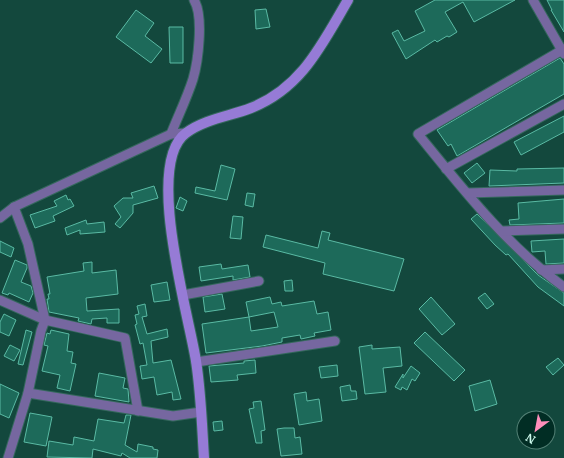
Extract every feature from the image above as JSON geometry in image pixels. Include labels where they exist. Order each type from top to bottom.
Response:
[{"type":"street","points":[[171,134],[193,78],[199,36],[199,12],[194,0]]},
{"type":"street","points":[[204,458],[196,362],[182,295],[172,237],[169,206],[170,167],[174,148],[186,133],[199,126],[253,107],[286,90],[309,64],[348,0]]},
{"type":"street","points":[[533,0],[563,51],[418,134],[467,193],[503,231],[541,270],[564,287]]},
{"type":"street","points":[[446,169],[564,104]]},
{"type":"street","points":[[0,218],[14,207],[171,134],[186,133]]},
{"type":"street","points":[[467,193],[564,190]]},
{"type":"street","points":[[0,454],[8,458],[28,393],[40,330],[45,320],[28,244],[14,207]]},
{"type":"street","points":[[503,231],[564,229]]},
{"type":"street","points":[[541,270],[564,270]]},
{"type":"street","points":[[182,295],[259,281]]},
{"type":"street","points":[[0,300],[45,320],[125,338],[138,411]]},
{"type":"street","points":[[196,362],[335,341]]},
{"type":"street","points":[[28,393],[173,416],[201,412]]},
{"type":"building","points":[[435,0],[515,0],[474,22],[463,2],[445,12],[457,32],[437,42],[435,40],[406,59],[392,33],[398,30],[404,41],[425,31],[415,11]]},
{"type":"building","points":[[547,0],[564,0],[564,32],[551,10]]},
{"type":"building","points":[[266,9],[270,27],[256,29],[255,10]]},
{"type":"building","points":[[136,10],[154,23],[145,36],[162,49],[151,63],[116,37]]},
{"type":"building","points":[[169,27],[183,27],[183,63],[170,63]]},
{"type":"building","points":[[560,58],[564,64],[564,94],[457,156],[451,144],[448,146],[437,130]]},
{"type":"building","points":[[564,116],[564,132],[521,155],[514,142]]},
{"type":"building","points":[[477,163],[485,173],[472,183],[464,173]]},
{"type":"building","points":[[221,165],[235,169],[227,200],[195,193],[196,187],[215,191]]},
{"type":"building","points":[[564,168],[564,183],[489,186],[490,170],[517,171],[517,169]]},
{"type":"building","points":[[154,186],[158,198],[133,205],[133,213],[120,228],[115,224],[121,217],[114,206],[123,198],[133,198],[131,193]]},
{"type":"building","points":[[247,193],[255,194],[253,207],[245,205]]},
{"type":"building","points":[[66,195],[68,200],[70,199],[74,206],[53,216],[55,221],[35,228],[30,215],[57,206],[54,201]]},
{"type":"building","points":[[180,197],[187,201],[183,211],[176,208]]},
{"type":"building","points":[[564,199],[564,223],[510,225],[509,220],[519,219],[518,203]]},
{"type":"building","points":[[477,214],[538,275],[564,293],[564,306],[538,287],[508,254],[506,255],[495,245],[471,219]]},
{"type":"building","points":[[233,216],[243,217],[241,239],[230,238]]},
{"type":"building","points":[[86,220],[87,224],[104,222],[105,232],[80,234],[80,230],[67,235],[65,228]]},
{"type":"building","points":[[322,231],[330,233],[328,240],[404,259],[394,291],[323,274],[325,263],[263,247],[266,235],[318,248]]},
{"type":"building","points":[[564,239],[564,263],[546,264],[545,251],[532,252],[531,241]]},
{"type":"building","points":[[0,241],[14,248],[11,257],[0,252]]},
{"type":"building","points":[[15,260],[27,265],[21,282],[31,286],[33,293],[29,302],[9,293],[8,295],[2,293]]},
{"type":"building","points":[[92,262],[92,273],[116,270],[118,294],[86,298],[87,311],[119,309],[119,323],[107,323],[107,318],[92,319],[91,324],[78,321],[79,318],[49,312],[47,299],[49,299],[48,294],[50,294],[47,277],[84,271],[83,263]]},
{"type":"building","points":[[221,264],[222,269],[248,265],[250,277],[233,280],[233,276],[201,281],[199,267]]},
{"type":"building","points":[[292,280],[293,291],[285,291],[284,281]]},
{"type":"building","points":[[167,282],[170,300],[154,302],[151,285]]},
{"type":"building","points":[[485,293],[494,304],[487,309],[478,298]]},
{"type":"building","points":[[222,294],[225,309],[205,312],[203,297]]},
{"type":"building","points":[[270,297],[272,304],[281,302],[282,306],[314,301],[317,314],[328,312],[331,330],[314,333],[315,336],[301,339],[300,335],[282,338],[282,342],[262,346],[206,353],[202,324],[249,317],[246,302]],"holes":[[[274,312],[278,327],[251,331],[249,317]]]},
{"type":"building","points":[[431,297],[455,324],[442,335],[419,309]]},
{"type":"building","points":[[145,304],[147,316],[142,317],[147,334],[167,329],[168,337],[151,341],[153,363],[171,360],[181,399],[173,400],[172,392],[157,395],[154,377],[142,379],[140,366],[147,365],[143,343],[140,344],[135,325],[137,324],[135,315],[139,314],[137,306]]},
{"type":"building","points":[[4,314],[16,320],[9,336],[0,332],[0,322]]},
{"type":"building","points":[[26,330],[32,332],[23,365],[18,364]]},
{"type":"building","points":[[51,330],[69,334],[67,351],[73,352],[71,363],[76,364],[70,391],[57,388],[60,375],[42,371],[48,346],[44,345],[47,333],[50,334]]},
{"type":"building","points":[[425,332],[465,370],[454,381],[414,343]]},
{"type":"building","points":[[10,345],[20,350],[14,361],[4,356]]},
{"type":"building","points":[[372,345],[372,349],[400,347],[402,366],[383,368],[386,392],[365,394],[359,347]]},
{"type":"building","points":[[558,358],[564,365],[553,375],[546,367]]},
{"type":"building","points":[[255,360],[256,373],[237,375],[238,380],[211,382],[209,366],[244,363],[244,361]]},
{"type":"building","points":[[337,365],[338,376],[321,378],[319,367]]},
{"type":"building","points":[[411,366],[420,373],[415,381],[412,379],[407,390],[402,387],[401,390],[395,387],[403,374],[403,378]]},
{"type":"building","points":[[99,373],[125,378],[123,388],[128,389],[129,402],[95,396]]},
{"type":"building","points":[[490,380],[497,404],[475,411],[469,386]]},
{"type":"building","points":[[0,384],[19,393],[9,418],[0,414]]},
{"type":"building","points":[[350,385],[351,391],[356,391],[357,399],[342,401],[340,387]]},
{"type":"building","points":[[306,392],[307,401],[319,399],[322,421],[299,425],[294,394]]},
{"type":"building","points":[[261,401],[265,430],[261,431],[262,443],[256,443],[249,409],[254,408],[253,402]]},
{"type":"building","points":[[30,413],[52,417],[46,446],[24,442]]},
{"type":"building","points":[[126,415],[131,415],[125,445],[137,452],[138,444],[153,447],[153,449],[158,450],[157,458],[130,458],[122,453],[121,456],[93,449],[92,458],[47,457],[49,441],[73,445],[74,437],[94,441],[98,419],[124,423]]},
{"type":"building","points":[[222,421],[223,430],[214,431],[213,422]]},
{"type":"building","points":[[294,428],[295,438],[300,437],[302,454],[281,456],[277,429]]}]
